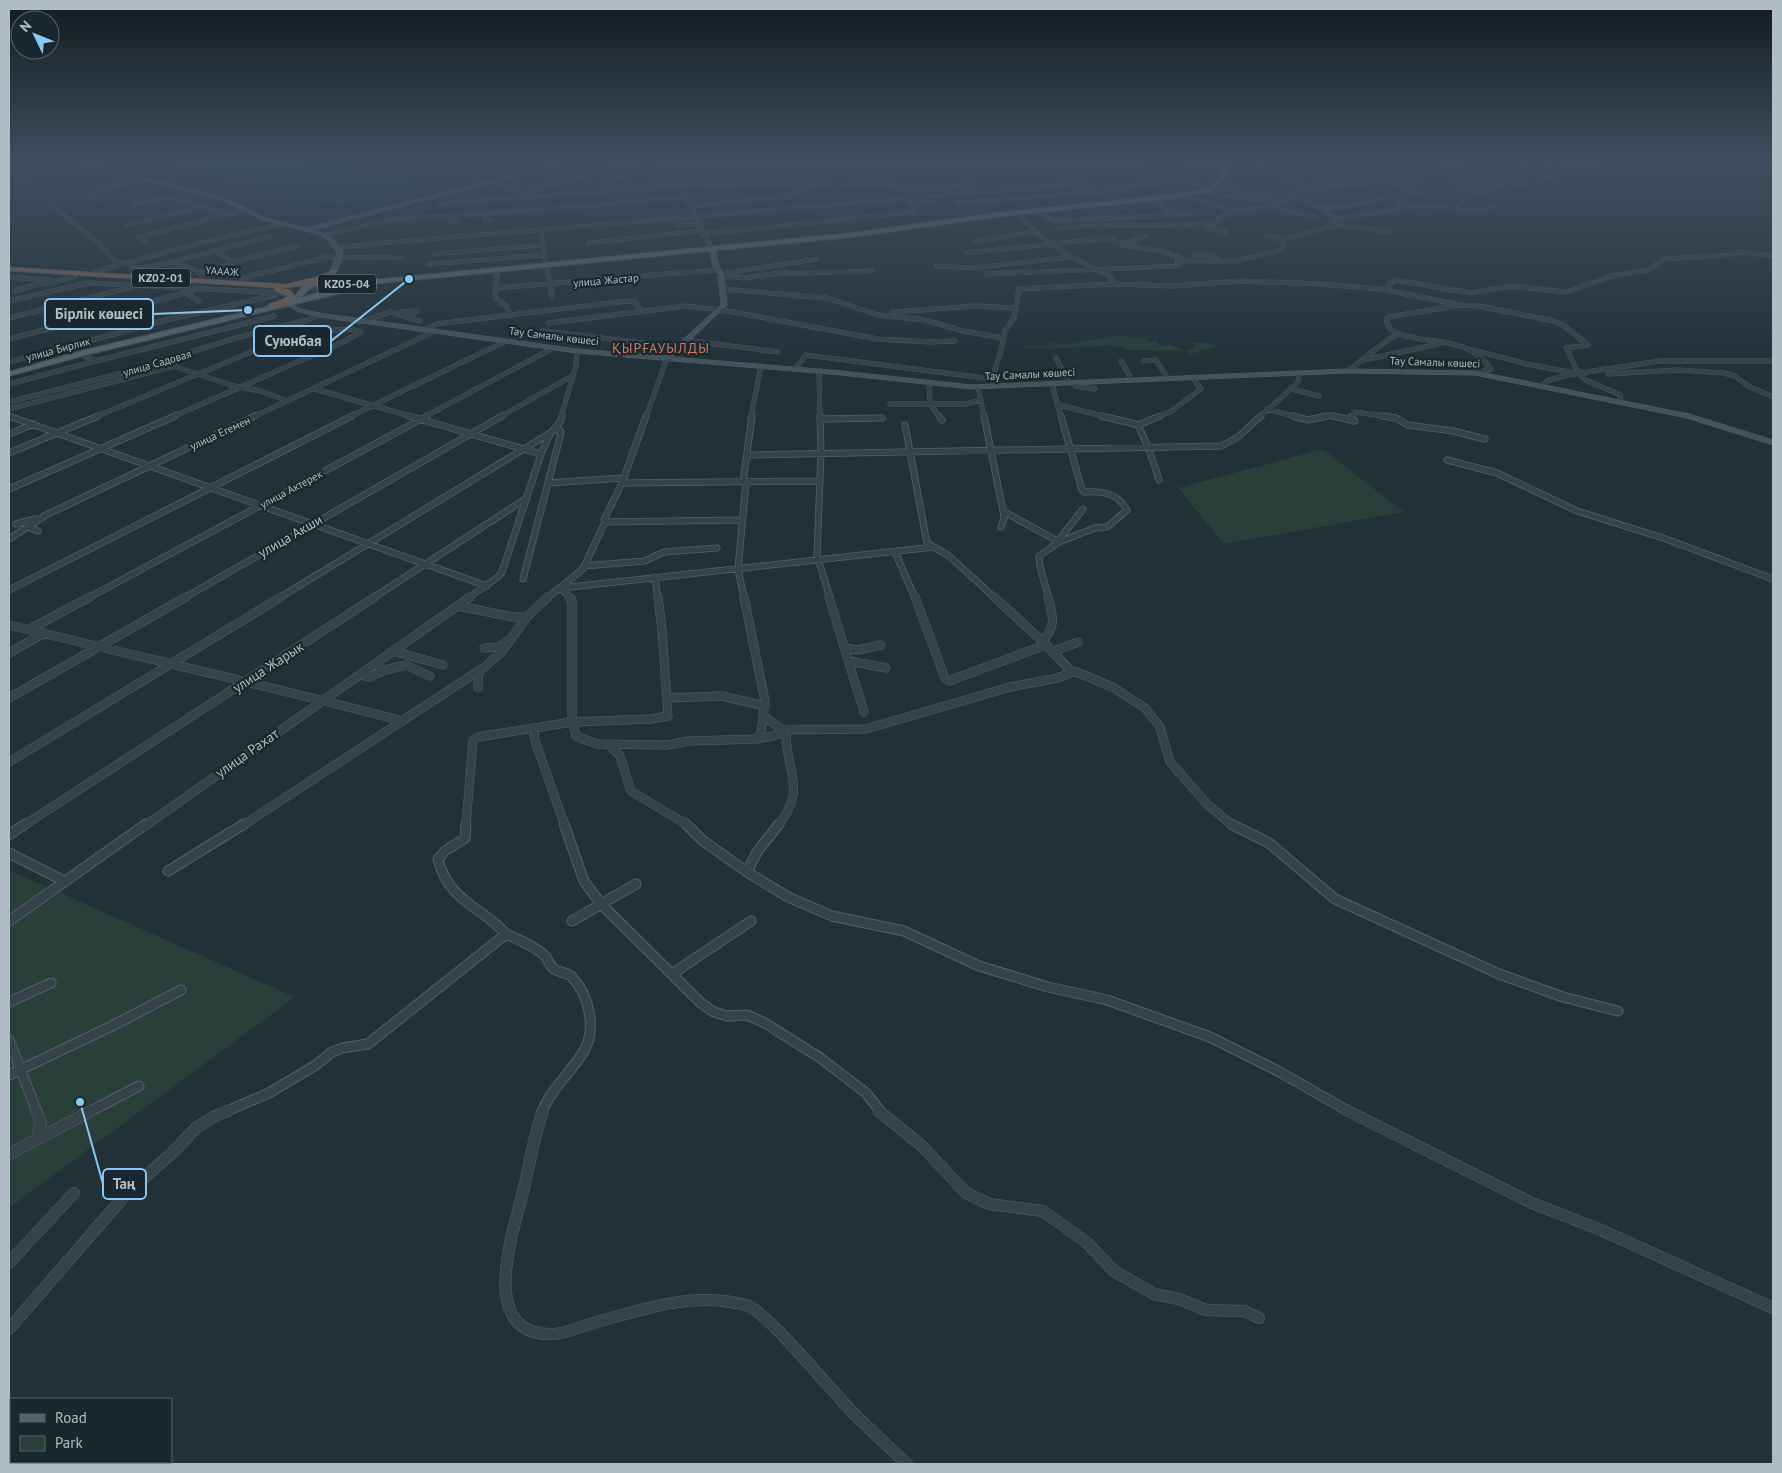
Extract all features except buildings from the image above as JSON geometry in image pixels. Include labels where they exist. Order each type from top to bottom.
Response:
[{"type":"highway","name":"ҮАААЖ","points":[[9,270],[271,287],[304,291]]},
{"type":"highway","points":[[271,287],[312,281],[334,271]]},
{"type":"highway","name":"ҮАААЖ","points":[[271,287],[315,283]]},
{"type":"highway","points":[[271,287],[286,291],[291,296],[286,301],[272,306]]},
{"type":"main road","name":"KZ05-04","points":[[290,302],[304,291],[306,287],[315,283],[332,280],[343,282],[382,281],[913,228]]},
{"type":"main road","points":[[334,271],[349,279],[382,281]]},
{"type":"main road","name":"KZ05-04","points":[[9,374],[80,354],[272,306],[382,281]]},
{"type":"main road","name":"KZ05-04","points":[[339,292],[347,286],[343,282]]},
{"type":"main road","name":"KZ05-04","points":[[304,291],[309,294],[323,295]]},
{"type":"street","points":[[78,228],[117,262],[152,257]]},
{"type":"street","points":[[146,243],[138,237],[175,228]]},
{"type":"street","points":[[94,272],[200,243],[266,228]]},
{"type":"street","points":[[297,228],[325,235],[356,228]]},
{"type":"street","points":[[306,230],[315,228]]},
{"type":"street","points":[[337,247],[568,228]]},
{"type":"street","points":[[168,871],[262,813],[479,670],[502,651],[526,617],[584,566],[623,481],[667,358],[724,305],[720,273],[712,249],[700,228]]},
{"type":"street","points":[[588,243],[755,228]]},
{"type":"street","points":[[1031,228],[1071,257],[1111,277],[1114,284]]},
{"type":"street","points":[[1213,228],[1226,232]]},
{"type":"street","points":[[1267,235],[1284,240],[1324,228]]},
{"type":"street","points":[[1356,228],[1391,232]]},
{"type":"street","points":[[541,230],[552,296]]},
{"type":"street","points":[[976,241],[1035,232]]},
{"type":"street","points":[[325,235],[337,247],[340,257]]},
{"type":"street","points":[[1120,244],[1145,236]]},
{"type":"street","points":[[132,268],[142,268],[171,262],[270,237]]},
{"type":"street","points":[[966,253],[1050,243],[1114,239],[1116,243],[1161,251],[1188,260]]},
{"type":"street","points":[[986,274],[1175,266],[1179,265],[1177,261],[1188,260],[1235,261],[1283,250],[1284,240]]},
{"type":"street","points":[[200,243],[234,262]]},
{"type":"street","points":[[434,254],[543,245]]},
{"type":"street","points":[[171,262],[190,267],[202,274],[234,262],[297,246]]},
{"type":"street","points":[[1388,290],[1391,282],[1396,280],[1470,293],[1511,286],[1566,292],[1612,276],[1648,270],[1664,259],[1728,255],[1740,252],[1773,256]]},
{"type":"street","points":[[428,264],[544,255]]},
{"type":"street","points":[[1194,255],[1212,255],[1220,261]]},
{"type":"street","points":[[315,283],[331,277],[334,266],[340,257]]},
{"type":"street","points":[[243,278],[317,259],[340,257],[402,258]]},
{"type":"street","points":[[936,266],[973,268],[1071,257]]},
{"type":"street","name":"улица Жастар","points":[[495,288],[720,273],[816,259]]},
{"type":"street","points":[[497,270],[495,298],[506,306],[511,316]]},
{"type":"street","points":[[334,271],[343,282]]},
{"type":"street","points":[[720,273],[744,278],[791,272],[872,271]]},
{"type":"street","points":[[9,277],[50,280],[11,291]]},
{"type":"street","points":[[11,291],[73,278]]},
{"type":"street","points":[[795,369],[806,355],[992,383],[1005,330],[1014,318],[1020,289],[1114,284],[1166,286],[1256,281],[1326,284],[1388,290],[1460,305],[1478,306],[1544,319],[1563,325],[1588,344],[1566,348],[1581,375],[1586,380],[1620,395],[1621,400]]},
{"type":"street","points":[[9,301],[88,283],[283,293],[288,297],[272,306]]},
{"type":"street","points":[[9,318],[136,286]]},
{"type":"street","points":[[9,339],[199,289]]},
{"type":"street","points":[[722,290],[828,298],[873,313],[925,320],[963,331],[1003,338]]},
{"type":"street","points":[[11,291],[17,299]]},
{"type":"street","points":[[185,293],[199,301]]},
{"type":"street","name":"улица Бирлик","points":[[9,362],[171,319],[283,293]]},
{"type":"street","points":[[424,330],[436,324],[511,316],[566,307],[633,301],[642,310]]},
{"type":"street","name":"Тау Самалы көшесі","points":[[290,302],[299,310],[359,322],[553,348],[822,371],[978,388],[992,383],[1071,384],[1347,371],[1475,370],[1689,416],[1773,442]]},
{"type":"street","points":[[1460,305],[1389,317],[1386,320],[1389,328],[1396,333],[1410,338],[1455,345],[1522,363],[1581,375],[1664,370],[1724,373],[1735,376],[1750,387],[1773,397]]},
{"type":"street","points":[[548,322],[677,306],[721,309],[821,328],[911,342],[955,340]]},
{"type":"street","points":[[873,313],[975,306],[1016,308]]},
{"type":"street","points":[[359,322],[387,312],[417,310],[409,317]]},
{"type":"street","points":[[397,312],[415,321],[420,321]]},
{"type":"street","name":"улица Садовая","points":[[9,402],[144,367],[236,338],[304,321],[319,315]]},
{"type":"street","points":[[9,384],[274,316]]},
{"type":"street","points":[[9,452],[282,339],[292,333],[304,321]]},
{"type":"street","points":[[9,489],[343,342],[361,332],[352,329],[311,335],[292,333]]},
{"type":"street","name":"улица Егемен","points":[[9,539],[46,515],[435,331]]},
{"type":"street","points":[[542,331],[677,347]]},
{"type":"street","points":[[1347,371],[1364,360],[1372,351],[1396,333]]},
{"type":"street","points":[[685,340],[778,352]]},
{"type":"street","points":[[9,590],[436,373],[457,367],[506,341]]},
{"type":"street","points":[[414,342],[423,344]]},
{"type":"street","points":[[1364,360],[1393,355],[1426,345],[1455,345]]},
{"type":"street","name":"улица Актерек","points":[[30,629],[553,348]]},
{"type":"street","points":[[1473,350],[1491,369],[1475,370]]},
{"type":"street","name":"улица Рахат","points":[[9,921],[487,586],[502,572],[541,454],[560,422],[576,366],[577,351]]},
{"type":"street","points":[[80,354],[96,361]]},
{"type":"street","points":[[1056,358],[1071,384],[1081,391]]},
{"type":"street","points":[[1143,361],[1156,360],[1168,379]]},
{"type":"street","points":[[1121,361],[1132,380]]},
{"type":"street","points":[[1543,385],[1549,380],[1659,361],[1773,361]]},
{"type":"street","points":[[138,364],[144,367]]},
{"type":"street","points":[[757,739],[761,733],[765,706],[738,569],[741,520],[755,390],[761,366]]},
{"type":"street","points":[[9,409],[170,367],[199,373],[288,401]]},
{"type":"street","points":[[822,371],[820,374],[821,453],[818,560],[864,712]]},
{"type":"street","points":[[748,455],[1070,450],[1226,445],[1238,438],[1291,388],[1299,380],[1298,373]]},
{"type":"street","name":"улица Акши","points":[[9,698],[572,376]]},
{"type":"street","points":[[1058,405],[1139,425],[1170,412],[1172,407],[1195,395],[1201,389],[1193,378]]},
{"type":"street","points":[[929,383],[930,404],[942,420]]},
{"type":"street","points":[[1003,511],[1059,541],[1095,528],[1107,527],[1127,510],[1117,496],[1109,493],[1084,493],[1082,490],[1052,384]]},
{"type":"street","points":[[1071,384],[1094,389]]},
{"type":"street","points":[[315,388],[541,454]]},
{"type":"street","points":[[978,388],[1003,511],[1004,519],[1001,526]]},
{"type":"street","points":[[1291,388],[1319,396]]},
{"type":"street","points":[[890,404],[966,404],[980,400]]},
{"type":"street","points":[[1267,409],[1303,419],[1319,419],[1329,415],[1354,421],[1352,415],[1355,412],[1362,412],[1396,418],[1408,426],[1453,431],[1485,439]]},
{"type":"street","points":[[9,416],[100,449],[104,448],[210,488],[487,586]]},
{"type":"street","points":[[821,420],[882,418]]},
{"type":"street","points":[[9,434],[34,424]]},
{"type":"street","points":[[905,425],[927,543],[949,556],[1072,672],[1086,675],[1114,688],[1145,708],[1160,726],[1170,762],[1207,804],[1223,819],[1235,827],[1269,843],[1335,899],[1499,974],[1563,997],[1618,1011]]},
{"type":"street","points":[[1139,425],[1150,448],[1149,453],[1159,480]]},
{"type":"street","points":[[9,762],[553,431],[560,430],[562,433],[522,579]]},
{"type":"street","points":[[1187,440],[1192,447]]},
{"type":"street","points":[[1447,460],[1497,473],[1577,511],[1666,539],[1773,579]]},
{"type":"street","points":[[548,483],[820,481]]},
{"type":"street","name":"улица Жарык","points":[[9,835],[248,682],[526,498]]},
{"type":"street","points":[[895,552],[910,584],[945,678],[949,681],[1043,643],[1052,631],[1053,618],[1044,578],[1038,564],[1039,556],[1059,541],[1083,509]]},
{"type":"street","points":[[16,524],[22,524],[46,515]]},
{"type":"street","points":[[605,522],[741,520]]},
{"type":"street","points":[[28,528],[38,531]]},
{"type":"street","points":[[561,588],[934,547]]},
{"type":"street","points":[[584,566],[645,561],[664,552],[716,548]]},
{"type":"street","points":[[655,578],[662,630],[669,715],[664,717],[572,722],[478,736],[474,739],[465,838],[445,851],[438,859],[439,867],[451,885],[471,906],[493,920],[506,934],[544,955],[555,970],[572,976],[579,984],[591,1017],[592,1025],[586,1047],[557,1086],[541,1117],[522,1198],[512,1230],[505,1267],[505,1294],[509,1309],[519,1324],[531,1332],[554,1334],[675,1301],[706,1299],[748,1305],[769,1321],[843,1402],[907,1464]]},
{"type":"street","points":[[561,588],[572,600],[572,722],[576,736],[581,740],[597,744],[668,745],[688,741],[770,738],[781,731],[866,729],[1003,689],[1058,678],[1072,672]]},
{"type":"street","points":[[458,606],[513,617],[526,617]]},
{"type":"street","points":[[9,625],[324,700],[402,721]]},
{"type":"street","points":[[9,654],[44,633]]},
{"type":"street","points":[[484,648],[499,647],[511,639]]},
{"type":"street","points":[[1052,652],[1078,642]]},
{"type":"street","points":[[845,648],[858,650],[881,645]]},
{"type":"street","points":[[393,651],[443,665]]},
{"type":"street","points":[[849,661],[886,668]]},
{"type":"street","points":[[375,664],[385,670]]},
{"type":"street","points":[[360,675],[370,677],[385,670],[406,665],[430,676]]},
{"type":"street","points":[[478,688],[479,670]]},
{"type":"street","points":[[668,698],[722,696],[765,706]]},
{"type":"street","points":[[747,872],[750,861],[778,824],[791,804],[794,794],[792,766],[786,751],[786,737],[763,715]]},
{"type":"street","points":[[535,729],[534,738],[584,881],[601,904],[702,1003],[714,1012],[727,1016],[747,1015],[763,1022],[819,1057],[851,1080],[866,1093],[878,1110],[922,1146],[966,1193],[997,1206],[1043,1212],[1086,1242],[1114,1270],[1132,1284],[1154,1294],[1179,1299],[1206,1310],[1244,1311],[1259,1318]]},
{"type":"street","points":[[608,744],[620,756],[631,790],[647,802],[691,827],[702,840],[788,898],[832,916],[904,932],[979,966],[1057,989],[1107,1000],[1210,1038],[1278,1071],[1363,1120],[1532,1203],[1601,1230],[1773,1308]]},
{"type":"street","points":[[9,853],[64,881]]},
{"type":"street","points":[[572,921],[636,884]]},
{"type":"street","points":[[672,974],[750,921]]},
{"type":"street","points":[[9,1329],[127,1193],[173,1152],[196,1128],[212,1117],[268,1093],[316,1065],[332,1052],[342,1048],[368,1044],[506,934]]},
{"type":"street","points":[[9,1002],[51,983]]},
{"type":"street","points":[[9,1075],[181,990]]},
{"type":"street","points":[[9,1040],[19,1070],[41,1122],[38,1139]]},
{"type":"street","points":[[9,1154],[139,1086]]},
{"type":"street","points":[[9,1263],[74,1192]]},
{"type":"green space","points":[[324,282],[334,282],[343,285],[336,290],[326,293],[316,293],[308,290],[310,286]]},
{"type":"green space","points":[[1120,335],[1129,338],[1145,338],[1146,341],[1152,343],[1153,340],[1165,346],[1169,344],[1186,351],[1129,350],[1114,345],[1049,349],[1013,347],[1045,346],[1053,342],[1064,344]]},
{"type":"green space","points":[[1203,342],[1219,346],[1191,354],[1186,351],[1193,349],[1195,345],[1192,343]]},
{"type":"green space","points":[[1323,449],[1404,512],[1224,544],[1178,488]]},
{"type":"green space","points":[[9,870],[295,997],[9,1208]]},
{"type":"tunnel","points":[[73,277],[90,273],[87,274]]},
{"type":"place","name":"Суюнбая","points":[[409,279]]},
{"type":"place","name":"Бірлік көшесі","points":[[248,310]]},
{"type":"place","name":"Таң","points":[[80,1102]]},
{"type":"district","name":"ҚЫРҒАУЫЛДЫ","points":[[661,348]]}]
